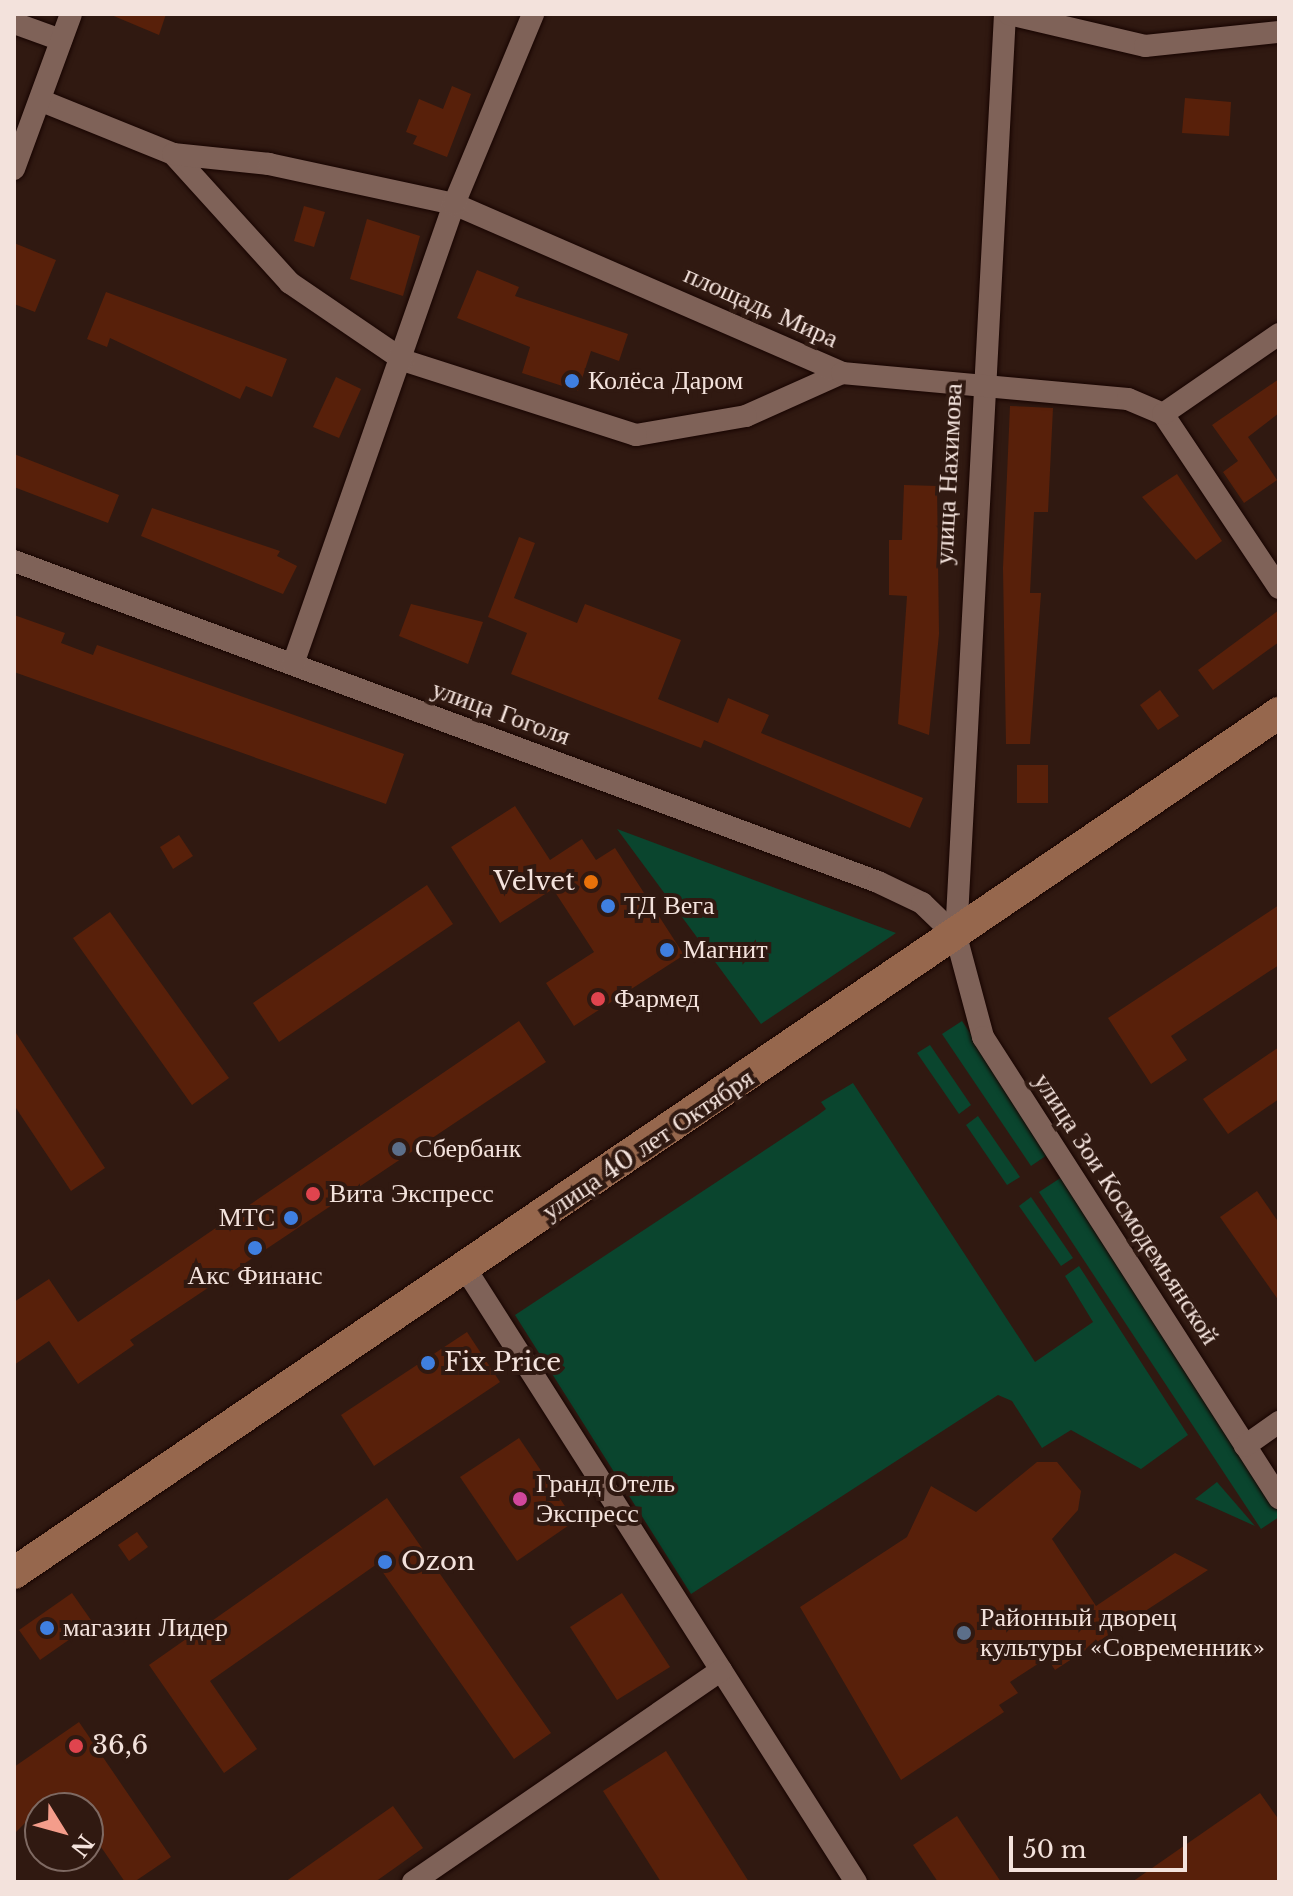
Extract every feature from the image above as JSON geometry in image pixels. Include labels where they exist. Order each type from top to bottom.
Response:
[{"type":"street","points":[[14,169],[42,101],[71,14]]},
{"type":"street","points":[[293,664],[403,360],[454,204],[533,14]]},
{"type":"street","points":[[1007,14],[1145,46],[1279,32]]},
{"type":"street","name":"улица Нахимова","points":[[956,936],[981,383],[1007,14]]},
{"type":"street","points":[[14,23],[61,40]]},
{"type":"street","points":[[42,101],[173,154]]},
{"type":"street","name":"площадь Мира","points":[[173,154],[269,164],[454,204],[842,373]]},
{"type":"street","name":"площадь Мира","points":[[173,154],[290,283],[403,360],[636,435],[746,416],[842,373]]},
{"type":"street","points":[[1163,414],[1279,334]]},
{"type":"street","points":[[842,373],[981,383],[1128,399],[1163,414],[1279,588]]},
{"type":"street","name":"улица Гоголя","points":[[14,561],[878,882],[922,903],[956,936]]},
{"type":"street","name":"улица 40 лет Октября","points":[[14,1573],[956,936],[1279,713]]},
{"type":"street","name":"улица Зои Космодемьянской","points":[[956,936],[983,1037],[1279,1498]]},
{"type":"street","points":[[465,1268],[856,1882]]},
{"type":"street","points":[[1245,1446],[1279,1422]]},
{"type":"street","points":[[413,1882],[721,1670]]},
{"type":"green space","points":[[617,829],[896,933],[761,1024]]},
{"type":"green space","points":[[962,1021],[1050,1153],[1031,1166],[942,1034]]},
{"type":"green space","points":[[930,1045],[971,1105],[959,1114],[917,1053]]},
{"type":"green space","points":[[853,1083],[1035,1362],[1093,1322],[1065,1276],[1079,1266],[1188,1435],[1141,1469],[1071,1430],[1042,1448],[1012,1401],[998,1395],[691,1594],[515,1315],[818,1115],[826,1109],[821,1102]]},
{"type":"green space","points":[[978,1116],[1020,1177],[1007,1185],[966,1125]]},
{"type":"green space","points":[[1062,1177],[1279,1505],[1279,1517],[1261,1529],[1039,1192]]},
{"type":"green space","points":[[1031,1197],[1073,1258],[1061,1266],[1019,1206]]},
{"type":"green space","points":[[1217,1482],[1255,1526],[1195,1499]]},
{"type":"building","points":[[109,14],[166,14],[159,35]]},
{"type":"building","points":[[452,86],[471,94],[447,157],[413,144],[417,136],[406,132],[419,99],[443,109]]},
{"type":"building","points":[[1185,98],[1231,102],[1229,136],[1182,133]]},
{"type":"building","points":[[304,206],[325,212],[314,247],[294,241]]},
{"type":"building","points":[[367,219],[420,236],[403,296],[350,279]]},
{"type":"building","points":[[14,243],[56,260],[35,312],[14,304]]},
{"type":"building","points":[[477,270],[519,287],[515,296],[628,334],[619,361],[591,351],[578,391],[522,373],[530,347],[457,318]]},
{"type":"building","points":[[106,292],[287,359],[272,397],[246,386],[240,399],[110,338],[107,347],[87,339]]},
{"type":"building","points":[[336,377],[361,389],[339,438],[313,427]]},
{"type":"building","points":[[1279,379],[1279,413],[1248,437],[1277,480],[1244,503],[1223,472],[1238,461],[1212,425]]},
{"type":"building","points":[[1010,406],[1053,408],[1048,512],[1034,512],[1030,593],[1041,593],[1030,744],[1006,744],[1003,568]]},
{"type":"building","points":[[14,454],[119,495],[108,523],[14,487]]},
{"type":"building","points":[[1177,474],[1222,541],[1196,560],[1142,497]]},
{"type":"building","points":[[904,485],[937,486],[939,634],[929,735],[898,724],[907,596],[889,595],[889,540],[902,540]]},
{"type":"building","points":[[152,508],[280,551],[277,556],[297,566],[283,594],[141,536]]},
{"type":"building","points":[[519,537],[535,543],[514,598],[577,623],[585,604],[681,640],[658,699],[718,723],[728,698],[769,715],[761,733],[923,798],[910,828],[704,740],[701,748],[511,674],[527,633],[488,617]]},
{"type":"building","points":[[411,604],[483,622],[468,664],[399,636]]},
{"type":"building","points":[[1279,610],[1279,642],[1213,690],[1198,670]]},
{"type":"building","points":[[14,615],[65,633],[61,643],[93,655],[97,645],[404,754],[386,804],[14,672]]},
{"type":"building","points":[[1160,690],[1179,716],[1158,730],[1140,705]]},
{"type":"building","points":[[1017,765],[1048,765],[1048,803],[1017,803]]},
{"type":"building","name":"ТД Вега","points":[[515,806],[550,860],[582,839],[596,860],[615,848],[684,955],[574,1026],[546,983],[594,952],[553,889],[500,923],[451,847]]},
{"type":"building","points":[[179,835],[193,856],[173,869],[160,847]]},
{"type":"building","points":[[427,885],[453,924],[279,1042],[253,1003]]},
{"type":"building","points":[[1279,905],[1279,965],[1171,1036],[1187,1060],[1151,1084],[1108,1018]]},
{"type":"building","points":[[110,912],[229,1078],[192,1105],[73,938]]},
{"type":"building","points":[[519,1021],[546,1062],[130,1340],[134,1345],[78,1384],[49,1341],[14,1365],[14,1302],[49,1279],[78,1322]]},
{"type":"building","points":[[14,1030],[105,1168],[71,1191],[14,1105]]},
{"type":"building","points":[[1279,1047],[1279,1099],[1228,1134],[1203,1099]]},
{"type":"building","points":[[1257,1191],[1279,1223],[1279,1301],[1220,1217]]},
{"type":"building","points":[[467,1332],[500,1382],[374,1466],[341,1415]]},
{"type":"building","points":[[519,1438],[575,1521],[517,1561],[460,1477]]},
{"type":"building","name":"Районный дворец культуры «Современник»","points":[[1037,1462],[1057,1462],[1081,1491],[1078,1510],[1052,1539],[1096,1606],[1175,1553],[1208,1570],[1055,1670],[1047,1658],[1010,1682],[1018,1693],[999,1705],[1004,1712],[901,1780],[800,1607],[907,1537],[931,1486],[976,1512]]},
{"type":"building","points":[[387,1498],[551,1733],[514,1759],[377,1564],[210,1681],[257,1749],[224,1773],[149,1665]]},
{"type":"building","points":[[137,1532],[148,1547],[129,1561],[118,1545]]},
{"type":"building","points":[[72,1593],[93,1623],[40,1660],[19,1630]]},
{"type":"building","points":[[622,1593],[670,1667],[617,1700],[570,1627]]},
{"type":"building","points":[[79,1722],[171,1857],[134,1882],[125,1882],[104,1851],[104,1792],[24,1792],[24,1824],[14,1834],[14,1767]]},
{"type":"building","points":[[666,1751],[749,1882],[661,1882],[603,1791]]},
{"type":"building","points":[[1260,1793],[1279,1820],[1279,1882],[1132,1882]]},
{"type":"building","points":[[393,1806],[423,1848],[375,1882],[285,1882]]},
{"type":"building","points":[[957,1816],[1001,1882],[938,1882],[913,1845]]},
{"type":"place","name":"Колёса Даром","points":[[572,381]]},
{"type":"place","name":"Velvet","points":[[591,882]]},
{"type":"place","name":"ТД Вега","points":[[608,906]]},
{"type":"place","name":"Магнит","points":[[667,950]]},
{"type":"place","name":"Фармед","points":[[598,999]]},
{"type":"place","name":"Сбербанк","points":[[399,1149]]},
{"type":"place","name":"Вита Экспресс","points":[[313,1194]]},
{"type":"place","name":"МТС","points":[[291,1218]]},
{"type":"place","name":"Акс Финанс","points":[[255,1248]]},
{"type":"place","name":"Fix Price","points":[[428,1363]]},
{"type":"place","name":"Гранд Отель Экспресс","points":[[520,1499]]},
{"type":"place","name":"Ozon","points":[[385,1562]]},
{"type":"place","name":"магазин Лидер","points":[[47,1628]]},
{"type":"place","name":"Районный дворец культуры «Современник»","points":[[964,1633]]},
{"type":"place","name":"36,6","points":[[76,1746]]}]
